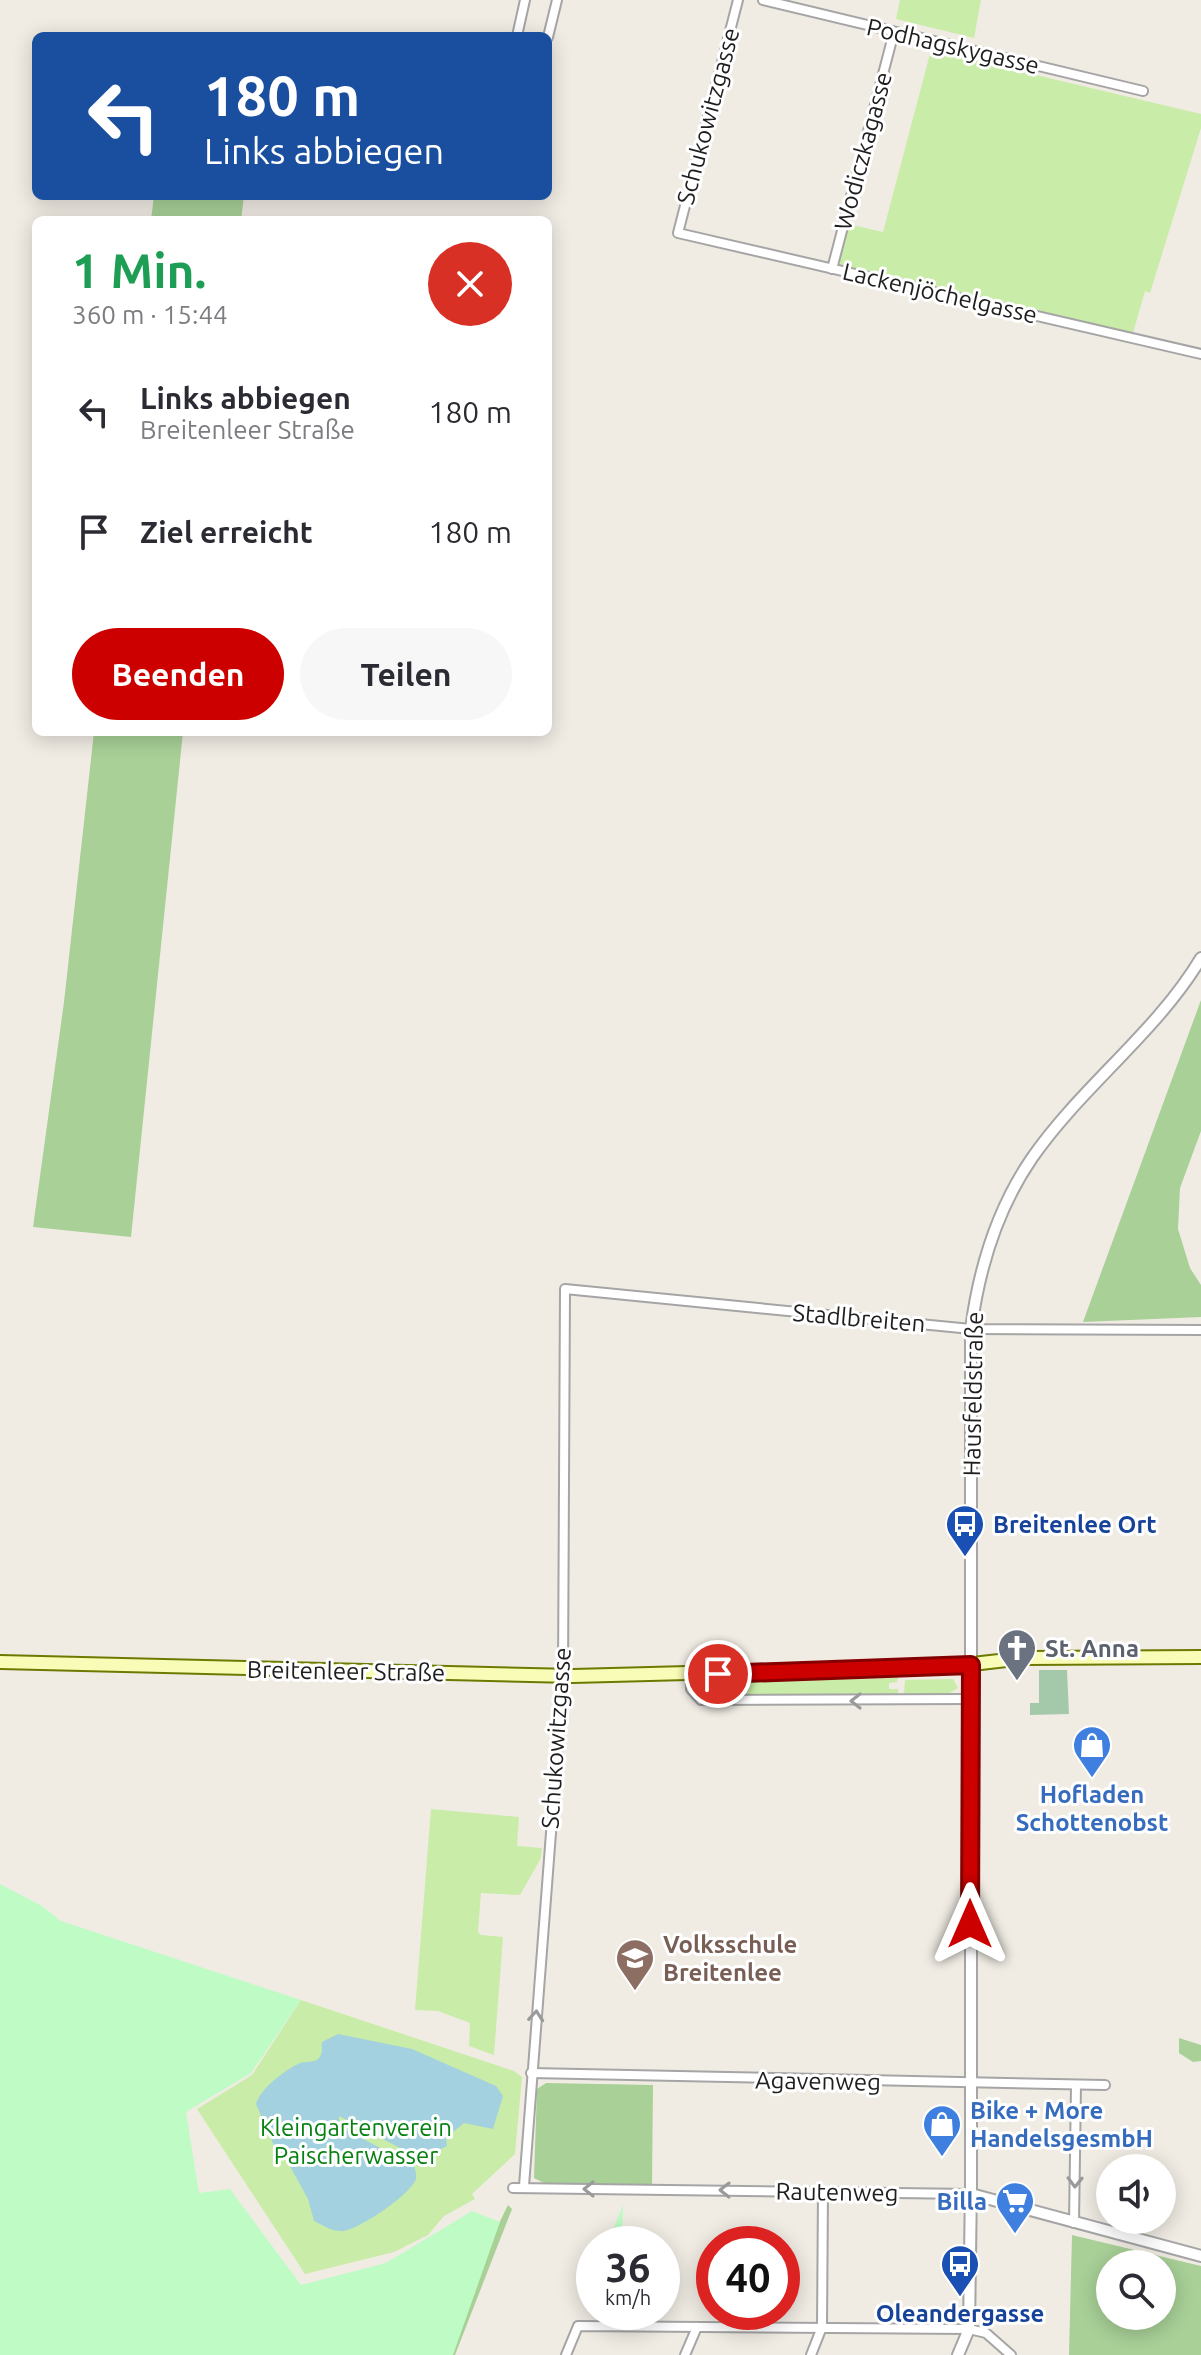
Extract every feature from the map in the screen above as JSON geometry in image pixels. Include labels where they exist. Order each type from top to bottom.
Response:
[{"type":"main road","name":"Breitenleer Straße","points":[[0,1662],[563,1676],[691,1675],[971,1665],[1025,1658],[1201,1657]]},
{"type":"street","points":[[518,32],[525,0]]},
{"type":"street","points":[[549,32],[557,0]]},
{"type":"street","name":"Schukowitzgasse","points":[[678,233],[738,0]]},
{"type":"street","name":"Podhagskygasse","points":[[763,0],[1143,91]]},
{"type":"street","name":"Wodiczkagasse","points":[[832,269],[894,32]]},
{"type":"street","name":"Lackenjöchelgasse","points":[[678,233],[1201,354]]},
{"type":"street","name":"Hausfeldstraße","points":[[971,1665],[971,1329],[988,1247],[1019,1179],[1051,1133],[1167,1006],[1201,958]]},
{"type":"street","name":"Schukowitzgasse","points":[[524,2186],[563,1676],[565,1289]]},
{"type":"street","name":"Stadlbreiten","points":[[565,1289],[971,1329],[1201,1330]]},
{"type":"street","points":[[958,2355],[969,2329],[971,1665]]},
{"type":"street","points":[[691,1675],[691,1689],[701,1700],[971,1699]]},
{"type":"street","name":"Agavenweg","points":[[531,2073],[1105,2085]]},
{"type":"street","points":[[1074,2223],[1076,2085]]},
{"type":"street","name":"Rautenweg","points":[[513,2188],[971,2194],[1201,2256]]},
{"type":"street","points":[[811,2355],[822,2327],[823,2191]]},
{"type":"street","points":[[566,2355],[578,2326],[696,2327]]},
{"type":"street","points":[[800,2327],[969,2329],[986,2333],[1011,2355]]},
{"type":"street","points":[[685,2355],[696,2329]]},
{"type":"green space","points":[[900,0],[981,0],[974,38],[896,19]]},
{"type":"green space","points":[[931,50],[1201,114],[1201,128],[1150,293],[1145,291],[1133,333],[838,265],[848,224],[883,232]]},
{"type":"green space","points":[[154,200],[244,200],[242,216],[152,216]]},
{"type":"green space","points":[[94,736],[183,736],[131,1237],[33,1227],[64,1002]]},
{"type":"green space","points":[[1201,1000],[1201,1131],[1180,1188],[1178,1229],[1190,1268],[1201,1285],[1201,1317],[1083,1322]]},
{"type":"green space","points":[[1039,1670],[1067,1670],[1069,1714],[1030,1715],[1030,1703],[1039,1703]]},
{"type":"green space","points":[[898,1678],[897,1682],[889,1683],[889,1689],[898,1689],[898,1695],[734,1694],[733,1689],[704,1693],[697,1687],[703,1681]]},
{"type":"green space","points":[[953,1679],[958,1688],[948,1694],[904,1694],[905,1680]]},
{"type":"green space","points":[[431,1809],[519,1817],[517,1846],[542,1848],[541,1858],[520,1895],[481,1893],[478,1932],[503,1937],[494,2055],[469,2046],[470,2023],[438,2011],[415,2010]]},
{"type":"green space","points":[[0,1884],[42,1906],[61,1921],[301,2000],[251,2073],[186,2112],[199,2193],[230,2189],[301,2285],[386,2263],[472,2211],[500,2222],[453,2355],[0,2355]]},
{"type":"green space","name":"Kleingartenverein Paischerwasser","points":[[301,2000],[514,2071],[522,2077],[515,2154],[472,2194],[475,2199],[444,2216],[428,2235],[394,2252],[305,2274],[197,2109],[252,2075]]},
{"type":"green space","points":[[1179,2038],[1201,2045],[1201,2061],[1193,2062],[1179,2053]]},
{"type":"green space","points":[[546,2083],[653,2085],[652,2185],[546,2184],[534,2178],[537,2089]]},
{"type":"green space","points":[[508,2205],[512,2209],[455,2355],[435,2355]]},
{"type":"green space","points":[[623,2205],[622,2226],[614,2226]]},
{"type":"green space","points":[[1072,2235],[1134,2250],[1096,2250],[1096,2330],[1176,2330],[1176,2260],[1201,2266],[1201,2355],[1069,2355]]},
{"type":"water","points":[[338,2034],[412,2049],[496,2086],[503,2096],[493,2129],[464,2123],[446,2138],[447,2146],[421,2159],[339,2116],[339,2126],[414,2166],[416,2175],[412,2186],[395,2202],[362,2224],[344,2231],[332,2230],[314,2221],[308,2199],[286,2159],[275,2148],[256,2104],[273,2081],[298,2064],[317,2060],[322,2052],[322,2042]]},
{"type":"place","name":"Breitenlee Ort","points":[[965,1558]]},
{"type":"place","name":"St. Anna","points":[[1017,1682]]},
{"type":"place","name":"Hofladen Schottenobst","points":[[1092,1779]]},
{"type":"place","name":"Volksschule Breitenlee","points":[[635,1992]]},
{"type":"place","name":"Bike + More HandelsgesmbH","points":[[942,2158]]},
{"type":"place","name":"Billa","points":[[1015,2235]]},
{"type":"place","name":"Oleandergasse","points":[[960,2298]]},
{"type":"route","points":[[718,1674],[971,1665],[970,1924]]}]
